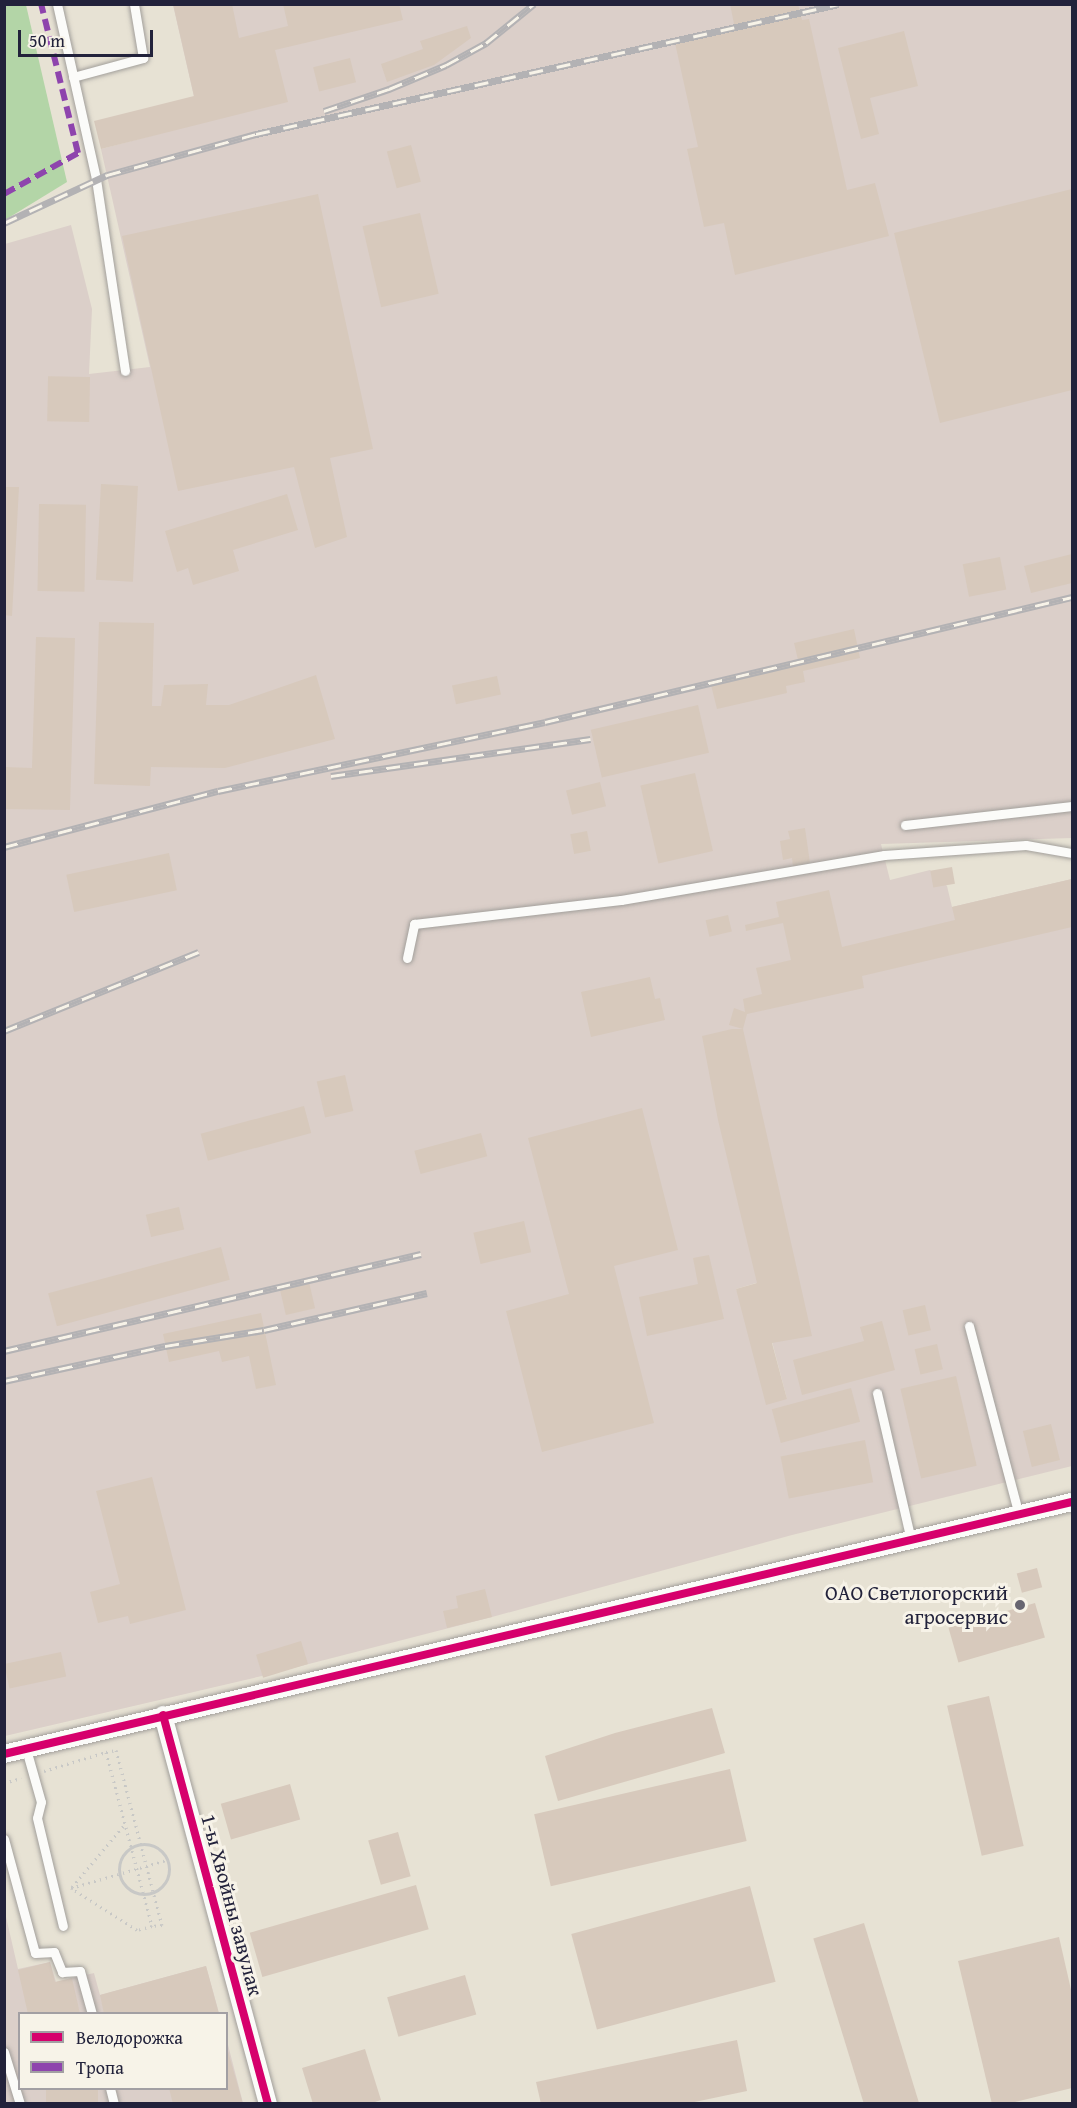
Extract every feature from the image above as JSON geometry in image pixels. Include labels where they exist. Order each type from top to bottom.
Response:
[{"type":"street","points":[[4,1754],[1072,1502]]},
{"type":"street","name":"1-ы Хвойны завулак","points":[[163,1715],[267,2102]]},
{"type":"lane","points":[[57,4],[96,179],[125,371]]},
{"type":"lane","points":[[73,77],[142,58],[134,4]]},
{"type":"lane","points":[[905,825],[1072,806]]},
{"type":"lane","points":[[407,958],[414,924],[621,900],[884,855],[1026,844],[1072,853]]},
{"type":"lane","points":[[969,1326],[1019,1515]]},
{"type":"lane","points":[[877,1393],[911,1540]]},
{"type":"lane","points":[[26,1749],[42,1802],[37,1818],[63,1926]]},
{"type":"lane","points":[[4,1839],[35,1953],[54,1952],[62,1972],[80,1971],[92,2012]]},
{"type":"lane","points":[[4,2052],[20,2103]]},
{"type":"path","points":[[4,1783],[116,1750],[162,1925],[137,1930],[71,1888]]},
{"type":"path","points":[[106,1752],[152,1926]]},
{"type":"path","points":[[122,1811],[131,1808]]},
{"type":"path","points":[[71,1888],[125,1824]]},
{"type":"path","points":[[141,1844],[158,1847],[168,1860],[168,1876],[165,1884],[153,1893],[143,1894],[128,1888],[119,1874],[122,1856],[131,1847],[141,1844]]},
{"type":"path","points":[[71,1888],[168,1860]]},
{"type":"shaded area","points":[[173,5],[1072,5],[1072,838],[881,844],[890,880],[930,870],[947,886],[952,907],[1072,879],[1072,1466],[792,1535],[492,1617],[262,1676],[5,1736],[5,244],[71,225],[92,309],[89,374],[150,367],[101,149],[200,123]],"holes":[[[757,1284],[787,1399],[736,1289]]]},
{"type":"shaded area","points":[[4,1908],[18,1969],[50,1962],[56,1982],[94,1973],[100,1995],[206,1966],[219,2012],[18,2012],[18,2090],[228,2090],[228,2045],[243,2103],[5,2103]]},
{"type":"green space","points":[[5,4],[26,5],[67,182],[5,220]]},
{"type":"building","points":[[173,4],[232,4],[239,38],[288,26],[283,4],[399,4],[403,20],[275,50],[288,102],[101,149],[94,121],[194,96]]},
{"type":"building","points":[[730,4],[798,4],[802,20],[809,19],[847,190],[875,183],[889,236],[735,275],[724,223],[704,227],[687,149],[698,147],[675,43],[735,29]]},
{"type":"building","points":[[467,26],[471,38],[434,65],[387,82],[381,64],[423,49],[420,41]]},
{"type":"building","points":[[904,31],[918,86],[870,98],[879,134],[861,139],[838,48]]},
{"type":"building","points":[[350,58],[356,82],[319,91],[313,67]]},
{"type":"building","points":[[411,145],[421,182],[397,188],[387,151]]},
{"type":"building","points":[[1072,189],[1072,390],[940,423],[894,233]]},
{"type":"building","points":[[318,194],[373,449],[330,458],[347,537],[315,548],[294,467],[178,491],[122,236]]},
{"type":"building","points":[[420,213],[439,294],[381,307],[363,226]]},
{"type":"building","points":[[48,376],[90,377],[89,422],[47,421]]},
{"type":"building","points":[[101,484],[138,486],[133,582],[96,580]]},
{"type":"building","points":[[4,487],[19,487],[12,616],[4,615]]},
{"type":"building","points":[[287,494],[298,530],[233,550],[239,571],[193,585],[188,568],[177,572],[165,531]]},
{"type":"building","points":[[39,504],[86,505],[84,592],[37,591]]},
{"type":"building","points":[[1072,554],[1072,583],[1031,593],[1024,566]]},
{"type":"building","points":[[1000,557],[1006,589],[969,597],[963,564]]},
{"type":"building","points":[[99,622],[154,623],[152,706],[161,706],[164,685],[208,684],[206,705],[229,705],[316,675],[335,739],[225,768],[151,767],[150,786],[94,784]]},
{"type":"building","points":[[854,629],[860,658],[803,671],[805,682],[786,686],[787,693],[717,709],[710,681],[798,660],[794,643]]},
{"type":"building","points":[[36,637],[75,638],[70,810],[4,809],[4,767],[32,768]]},
{"type":"building","points":[[497,676],[501,695],[456,704],[452,686]]},
{"type":"building","points":[[698,705],[709,753],[602,777],[591,730]]},
{"type":"building","points":[[695,773],[713,851],[658,864],[640,786]]},
{"type":"building","points":[[600,782],[606,806],[572,815],[566,790]]},
{"type":"building","points":[[805,828],[810,863],[793,866],[792,858],[783,860],[780,841],[790,839],[788,831]]},
{"type":"building","points":[[587,831],[591,851],[574,854],[570,834]]},
{"type":"building","points":[[169,853],[177,890],[74,912],[66,875]]},
{"type":"building","points":[[952,867],[955,884],[933,888],[930,871]]},
{"type":"building","points":[[1072,879],[1072,927],[862,976],[864,988],[747,1014],[743,1029],[729,1025],[734,1008],[745,1012],[743,999],[762,994],[756,968],[791,960],[783,923],[746,931],[745,925],[779,917],[776,902],[829,890],[842,947],[955,920],[952,907]]},
{"type":"building","points":[[728,915],[732,932],[709,937],[706,920]]},
{"type":"building","points":[[650,977],[655,999],[660,998],[665,1020],[591,1037],[581,992]]},
{"type":"building","points":[[732,1029],[743,1029],[812,1336],[772,1343],[787,1399],[766,1405],[736,1289],[757,1283],[718,1120],[702,1036]]},
{"type":"building","points":[[345,1075],[353,1111],[325,1118],[317,1082]]},
{"type":"building","points":[[304,1106],[311,1133],[208,1161],[201,1134]]},
{"type":"building","points":[[642,1108],[678,1250],[614,1266],[654,1423],[542,1452],[506,1311],[569,1294],[528,1138]]},
{"type":"building","points":[[481,1133],[487,1156],[421,1174],[414,1151]]},
{"type":"building","points":[[179,1207],[184,1229],[151,1237],[146,1215]]},
{"type":"building","points":[[524,1221],[531,1252],[481,1264],[473,1233]]},
{"type":"building","points":[[221,1247],[230,1280],[57,1326],[48,1293]]},
{"type":"building","points":[[709,1255],[724,1319],[647,1336],[639,1297],[698,1284],[693,1258]]},
{"type":"building","points":[[309,1282],[315,1308],[286,1315],[280,1289]]},
{"type":"building","points":[[925,1305],[931,1330],[908,1336],[903,1310]]},
{"type":"building","points":[[261,1313],[276,1385],[256,1389],[249,1356],[222,1362],[219,1351],[169,1362],[163,1334]]},
{"type":"building","points":[[882,1321],[895,1370],[802,1395],[793,1360],[864,1341],[860,1327]]},
{"type":"building","points":[[937,1344],[943,1369],[920,1375],[915,1349]]},
{"type":"building","points":[[956,1376],[977,1466],[921,1478],[900,1389]]},
{"type":"building","points":[[851,1388],[860,1422],[781,1443],[772,1409]]},
{"type":"building","points":[[1051,1424],[1060,1460],[1032,1467],[1023,1431]]},
{"type":"building","points":[[865,1440],[873,1482],[789,1499],[781,1456]]},
{"type":"building","points":[[152,1477],[186,1610],[130,1624],[128,1616],[98,1623],[90,1592],[120,1584],[96,1491]]},
{"type":"building","points":[[1037,1568],[1042,1587],[1022,1593],[1017,1573]]},
{"type":"building","points":[[485,1589],[492,1617],[447,1628],[443,1611],[458,1608],[456,1596]]},
{"type":"building","points":[[1035,1603],[1045,1638],[958,1662],[948,1628]]},
{"type":"building","points":[[301,1641],[308,1664],[263,1678],[256,1655]]},
{"type":"building","points":[[61,1652],[66,1676],[9,1689],[4,1664]]},
{"type":"building","points":[[989,1696],[1024,1846],[982,1856],[947,1706]]},
{"type":"building","points":[[712,1708],[725,1753],[558,1801],[545,1756],[615,1733]]},
{"type":"building","points":[[730,1769],[747,1841],[551,1886],[534,1814]]},
{"type":"building","points":[[290,1784],[300,1820],[231,1839],[221,1804]]},
{"type":"building","points":[[398,1832],[411,1876],[381,1885],[368,1841]]},
{"type":"building","points":[[416,1885],[429,1929],[262,1977],[250,1933]]},
{"type":"building","points":[[750,1886],[776,1982],[597,2030],[571,1934]]},
{"type":"building","points":[[864,1923],[919,2104],[864,2104],[813,1938]]},
{"type":"building","points":[[1059,1937],[1072,1994],[1072,2088],[1007,2104],[992,2104],[958,1961]]},
{"type":"building","points":[[50,1962],[55,1982],[72,1978],[80,2012],[28,2012],[18,1970]]},
{"type":"building","points":[[206,1966],[218,2012],[104,2012],[100,1995]]},
{"type":"building","points":[[465,1975],[476,2014],[398,2037],[387,1997]]},
{"type":"building","points":[[737,2040],[747,2091],[685,2104],[541,2104],[536,2082]]},
{"type":"building","points":[[365,2049],[381,2100],[369,2104],[313,2104],[302,2068]]},
{"type":"building","points":[[228,2051],[243,2104],[173,2104],[170,2090],[228,2090]]},
{"type":"building","points":[[46,2090],[98,2090],[98,2104],[46,2104]]},
{"type":"railway","points":[[324,111],[389,89],[446,65],[486,43],[534,4]]},
{"type":"railway","points":[[4,223],[107,175],[256,134],[839,4]]},
{"type":"railway","points":[[4,847],[218,791],[545,722],[1072,597]]},
{"type":"railway","points":[[331,776],[590,739]]},
{"type":"railway","points":[[4,1031],[199,952]]},
{"type":"railway","points":[[4,1351],[421,1254]]},
{"type":"railway","points":[[4,1381],[165,1346],[264,1330],[427,1293]]},
{"type":"marked path","points":[[4,194],[78,153],[41,4]]},
{"type":"cycle path","points":[[4,1754],[1072,1502]]},
{"type":"cycle path","points":[[163,1715],[268,2104]]},
{"type":"place","name":"ОАО Светлогорский агросервис","points":[[1020,1605]]}]
